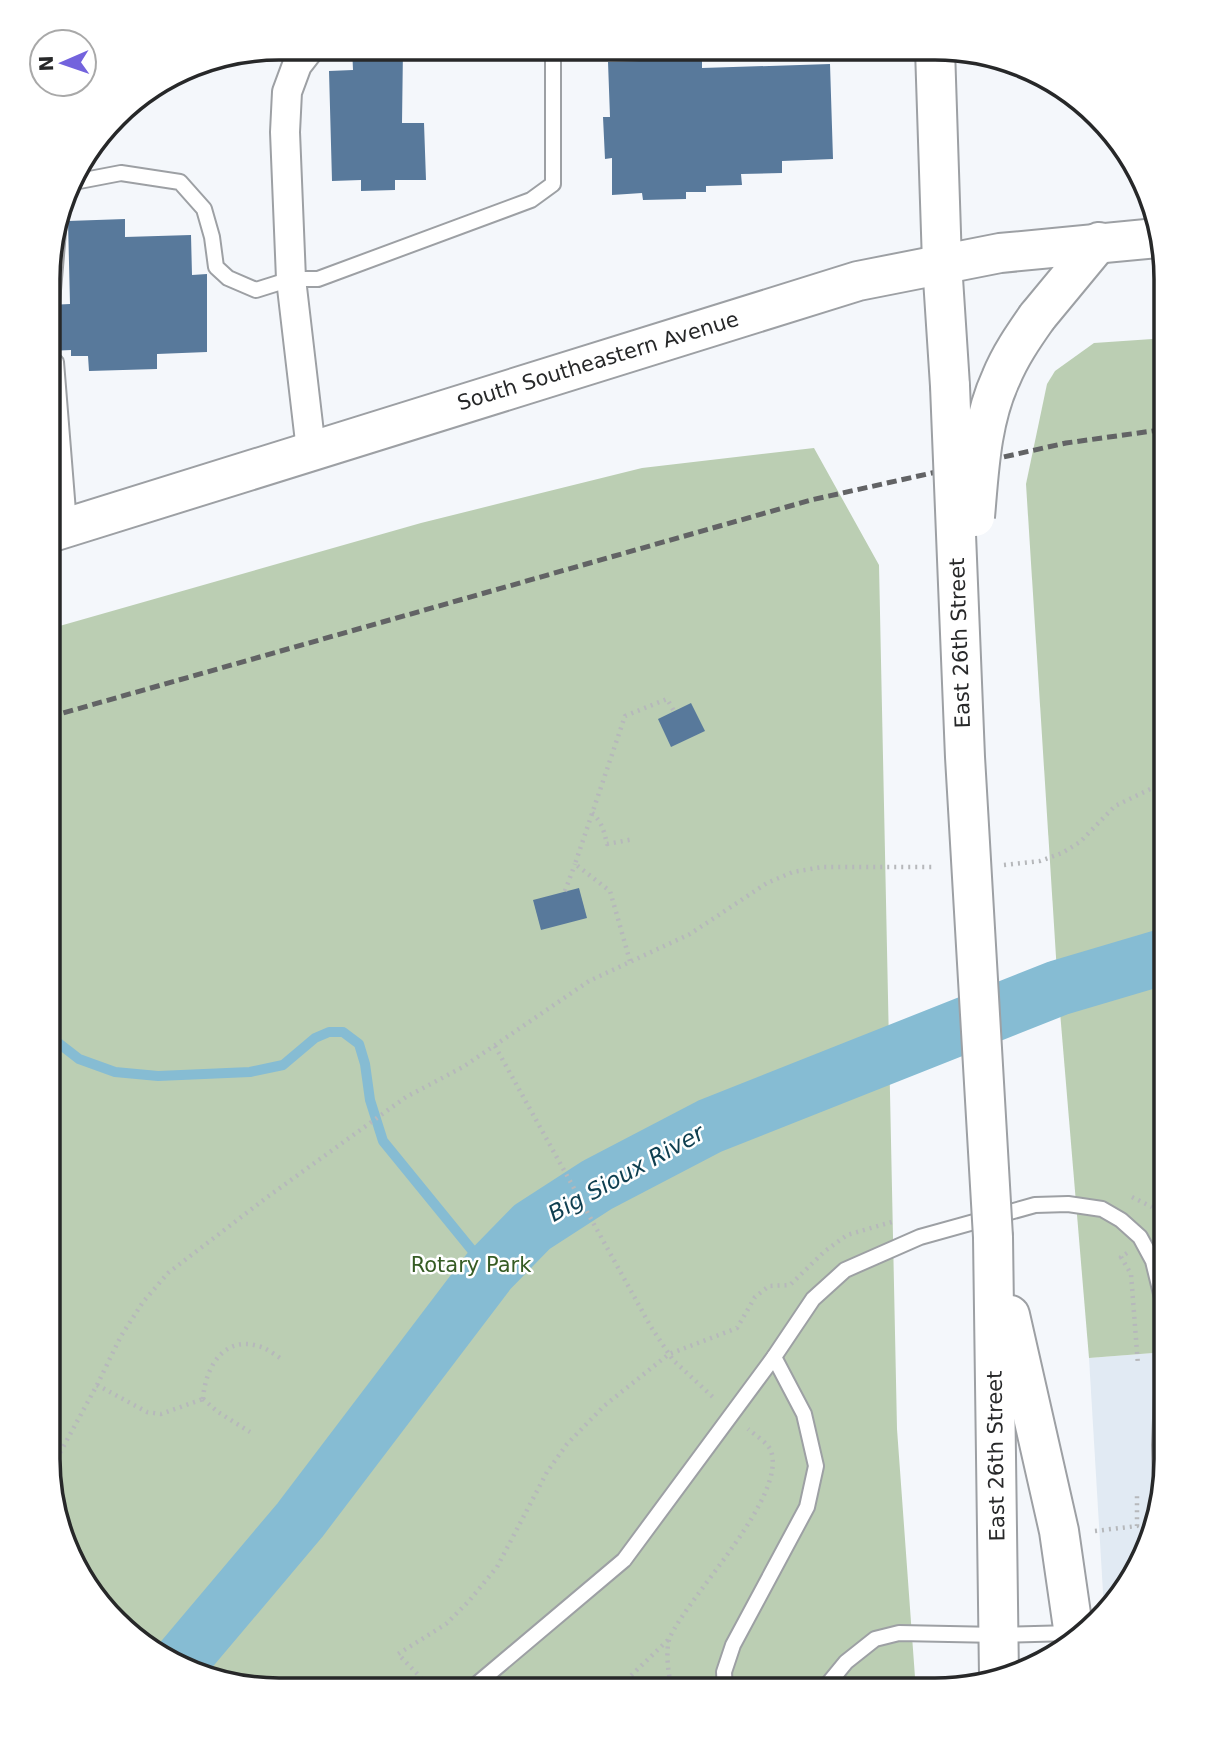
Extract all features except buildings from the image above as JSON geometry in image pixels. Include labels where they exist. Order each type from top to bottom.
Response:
[{"type":"main road","name":"East 26th Street","points":[[935,60],[965,757],[993,1237],[999,1669]]},
{"type":"main road","name":"South Southeastern Avenue","points":[[60,529],[886,274],[1000,253],[1150,238]]},
{"type":"main road","points":[[965,757],[975,518],[982,449],[999,381],[1037,317],[1099,242]]},
{"type":"main road","name":"East 26th Street","points":[[993,1237],[1059,1531],[1074,1628]]},
{"type":"street","points":[[301,60],[287,92],[285,132],[290,279],[311,450]]},
{"type":"lane","points":[[83,180],[121,173],[180,182],[204,209],[212,237],[216,267],[228,278],[256,290],[290,279],[318,279],[531,200],[553,184],[554,60]]},
{"type":"lane","points":[[484,1678],[624,1560],[774,1357],[813,1299],[845,1270],[920,1237],[1035,1205],[1068,1204],[1102,1209],[1121,1220],[1140,1237],[1154,1265]]},
{"type":"lane","points":[[724,1678],[733,1645],[807,1507],[816,1466],[804,1414],[774,1357]]},
{"type":"lane","points":[[833,1678],[846,1662],[874,1639],[899,1633],[1068,1633]]},
{"type":"path","points":[[565,891],[625,716],[667,699],[674,711]]},
{"type":"path","points":[[1003,866],[1040,861],[1062,853],[1080,842],[1115,806],[1154,787]]},
{"type":"path","points":[[592,813],[603,827],[607,844],[634,839]]},
{"type":"path","points":[[575,864],[610,891],[630,961]]},
{"type":"path","points":[[60,1453],[121,1336],[143,1302],[168,1273],[406,1097],[454,1073],[589,981],[690,934],[767,883],[793,872],[822,867],[939,867]]},
{"type":"path","points":[[495,1046],[626,1283]]},
{"type":"path","points":[[1130,1196],[1154,1210]]},
{"type":"path","points":[[421,1678],[398,1654],[446,1624],[497,1567],[547,1472],[567,1444],[604,1406],[669,1354],[737,1328],[755,1297],[769,1286],[790,1285],[825,1251],[848,1235],[901,1219]]},
{"type":"path","points":[[1138,1367],[1131,1274],[1121,1257],[1154,1235]]},
{"type":"path","points":[[203,1399],[204,1381],[211,1364],[237,1345],[264,1348],[283,1360]]},
{"type":"path","points":[[97,1385],[146,1412],[161,1414],[203,1399]]},
{"type":"path","points":[[203,1399],[250,1432]]},
{"type":"path","points":[[1095,1531],[1137,1526],[1137,1486]]},
{"type":"path","points":[[628,1678],[668,1639]]},
{"type":"shaded area","points":[[1154,1353],[1154,1474],[1150,1502],[1143,1530],[1132,1556],[1103,1600],[1089,1358]]},
{"type":"green space","points":[[1154,339],[1154,1353],[1089,1358],[1058,988],[1026,484],[1047,384],[1055,371],[1094,343]]},
{"type":"green space","name":"Rotary Park","points":[[814,448],[879,565],[897,1429],[915,1678],[278,1678],[250,1677],[195,1662],[145,1633],[105,1593],[82,1556],[71,1530],[61,1488],[60,626],[421,523],[642,468]]},
{"type":"waterway","name":"Big Sioux River","points":[[185,1657],[300,1520],[489,1271],[532,1227],[597,1185],[710,1126],[1058,988],[1154,960]]},
{"type":"waterway","points":[[60,1044],[79,1059],[115,1072],[158,1076],[250,1072],[283,1065],[315,1038],[329,1032],[343,1032],[359,1044],[370,1100],[383,1141],[489,1271]]},
{"type":"railway","points":[[60,714],[811,500],[1066,443],[1154,431]]}]
